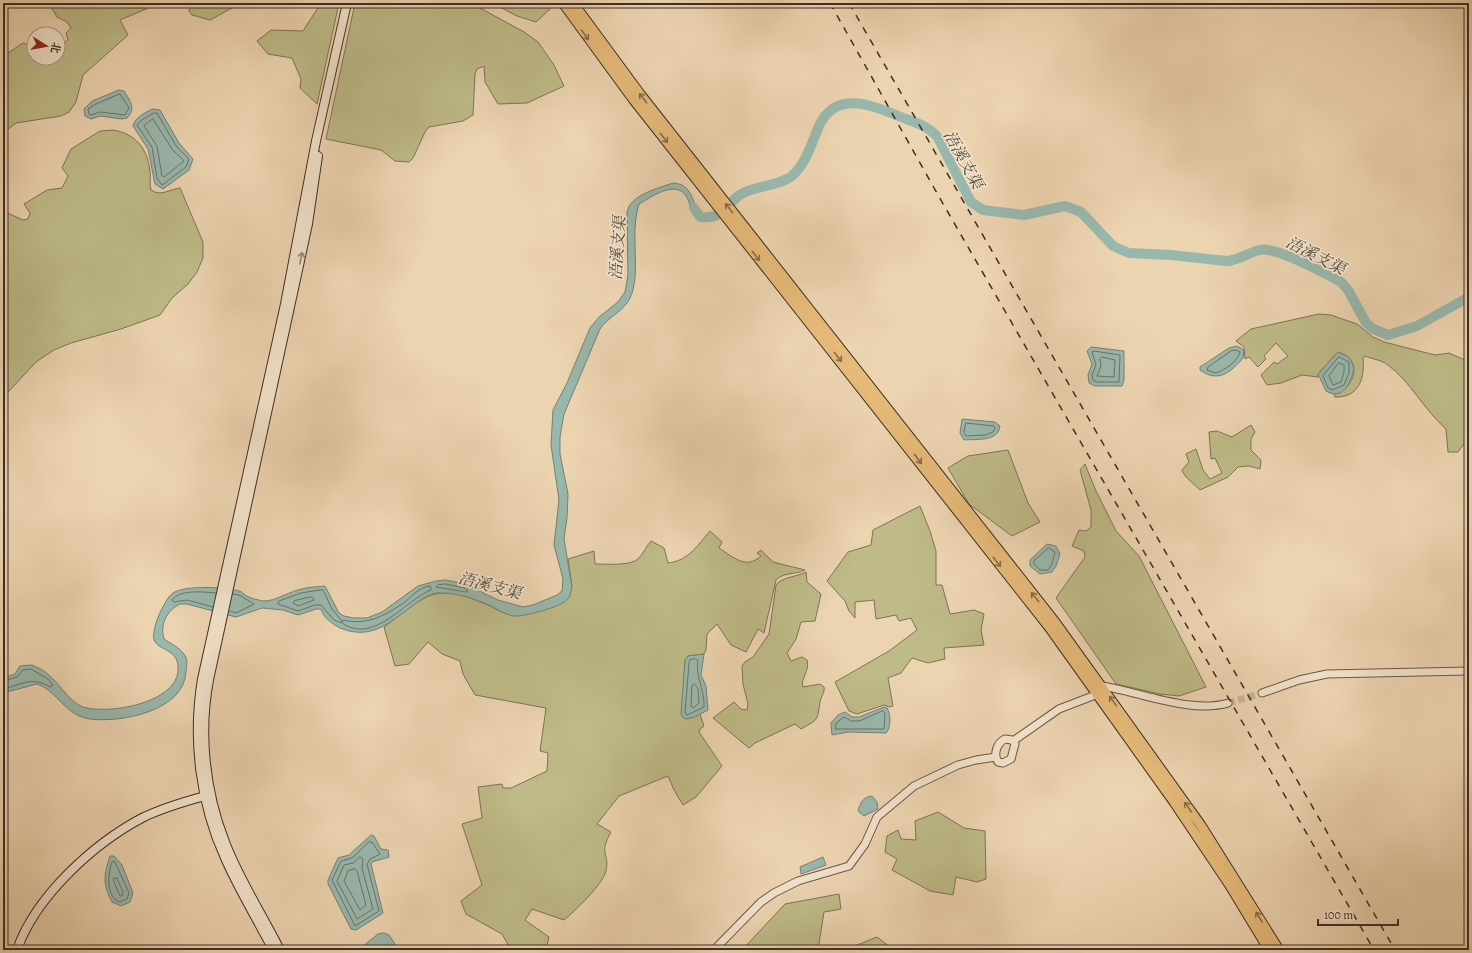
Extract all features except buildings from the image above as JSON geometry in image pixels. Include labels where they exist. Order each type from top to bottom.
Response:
[{"type":"main road","points":[[273,950],[225,858],[214,831],[205,796],[198,745],[198,716],[202,679],[217,624],[226,583],[285,304],[316,141],[347,3]]},
{"type":"main road","points":[[563,3],[615,76],[716,198]]},
{"type":"main road","points":[[573,3],[735,223],[1055,622],[1196,834],[1269,950]]},
{"type":"main road","points":[[217,624],[204,716],[205,745],[210,787],[218,822],[230,856],[280,950]]},
{"type":"main road","points":[[1100,690],[1203,830],[1279,950]]},
{"type":"main road","points":[[17,950],[26,928],[47,898],[67,876],[94,851],[141,819],[171,806],[205,796]]},
{"type":"street","points":[[1262,693],[1299,680],[1327,674],[1469,671]]},
{"type":"street","points":[[1013,741],[1059,709],[1100,690],[1178,703],[1213,706],[1228,703]]},
{"type":"street","points":[[1007,738],[1013,741],[1015,744],[1009,761],[1005,763],[998,762],[996,757],[998,744],[1007,738]]},
{"type":"street","points":[[714,950],[761,902],[774,893],[798,881],[849,866],[865,844],[877,817],[914,786],[958,765],[996,757]]},
{"type":"shaded area","points":[[49,3],[160,3],[120,20],[128,35],[83,75],[76,102],[69,112],[61,116],[16,123],[3,133],[3,53],[5,55],[23,43],[26,44],[26,66],[66,66],[66,41],[68,40],[66,33],[71,28],[67,22],[57,17]]},
{"type":"shaded area","points":[[190,3],[241,3],[210,20],[192,15],[189,11]]},
{"type":"shaded area","points":[[321,3],[339,3],[317,104],[300,88],[301,79],[292,58],[268,54],[257,41],[271,30],[303,31]]},
{"type":"shaded area","points":[[355,3],[471,3],[524,32],[538,42],[554,65],[564,86],[527,103],[498,104],[485,82],[484,66],[477,69],[475,74],[473,115],[463,121],[429,127],[425,132],[413,158],[409,162],[395,161],[381,150],[326,139]]},
{"type":"shaded area","points":[[492,3],[550,3],[552,7],[536,22],[517,16]]},
{"type":"shaded area","points":[[113,130],[128,135],[139,143],[143,149],[150,173],[151,190],[162,193],[180,188],[203,242],[203,258],[197,272],[188,284],[172,298],[160,315],[121,329],[71,343],[54,350],[36,362],[9,391],[3,395],[3,211],[23,220],[28,219],[30,213],[24,204],[47,190],[62,188],[68,176],[62,168],[71,149],[100,131]]},
{"type":"shaded area","points":[[1319,314],[1331,315],[1357,324],[1373,337],[1384,342],[1435,355],[1449,353],[1465,360],[1469,366],[1469,402],[1464,407],[1469,411],[1469,437],[1458,452],[1448,452],[1446,429],[1404,380],[1383,362],[1365,356],[1363,358],[1363,373],[1359,385],[1350,394],[1335,397],[1334,394],[1347,386],[1354,374],[1354,367],[1346,356],[1338,352],[1318,374],[1318,377],[1302,375],[1281,383],[1267,385],[1261,375],[1274,362],[1277,364],[1288,356],[1276,343],[1264,356],[1266,359],[1258,367],[1249,357],[1245,359],[1244,347],[1236,341],[1251,329]]},
{"type":"shaded area","points":[[1251,425],[1255,432],[1251,439],[1251,450],[1261,460],[1260,469],[1249,466],[1238,467],[1228,477],[1200,490],[1185,476],[1182,470],[1189,462],[1186,454],[1196,449],[1203,470],[1210,479],[1222,473],[1215,458],[1211,459],[1209,432],[1217,431],[1232,437]]},
{"type":"shaded area","points":[[1008,450],[1028,503],[1040,522],[1012,536],[969,504],[948,468],[968,456]]},
{"type":"shaded area","points":[[1085,464],[1096,491],[1116,531],[1139,556],[1206,687],[1179,696],[1160,694],[1116,684],[1056,598],[1085,557],[1084,551],[1072,546],[1079,530],[1086,531],[1091,527],[1091,510],[1080,470]]},
{"type":"shaded area","points":[[920,506],[936,551],[936,585],[942,585],[950,614],[974,610],[984,614],[981,630],[984,645],[944,648],[945,659],[928,663],[912,658],[901,673],[888,678],[893,706],[889,707],[884,705],[857,714],[849,711],[835,682],[889,651],[917,630],[911,618],[899,621],[896,615],[876,619],[874,600],[855,602],[855,618],[849,611],[845,601],[827,581],[848,552],[871,545],[873,530]]},
{"type":"shaded area","points":[[710,531],[722,542],[719,548],[740,561],[750,562],[755,560],[761,556],[757,553],[761,550],[773,562],[805,570],[779,577],[776,580],[764,633],[758,629],[746,652],[731,645],[717,624],[707,634],[706,650],[704,654],[688,656],[685,660],[682,716],[687,719],[700,714],[704,726],[699,732],[722,766],[696,797],[683,805],[668,776],[619,796],[597,824],[611,832],[605,845],[607,861],[606,871],[600,883],[564,920],[532,909],[525,920],[549,937],[546,950],[511,950],[502,934],[466,914],[461,901],[482,885],[462,824],[482,818],[478,787],[502,784],[503,788],[511,788],[547,771],[548,753],[540,751],[546,708],[475,695],[463,674],[460,661],[442,654],[428,642],[409,664],[395,666],[384,627],[422,599],[444,593],[456,594],[471,598],[510,615],[524,615],[542,607],[572,587],[568,559],[594,551],[595,564],[630,563],[638,559],[651,541],[664,548],[668,563],[675,562],[692,552]]},
{"type":"shaded area","points":[[806,572],[807,582],[821,594],[815,621],[801,622],[796,639],[787,653],[791,661],[802,657],[807,660],[808,664],[802,684],[803,687],[820,684],[824,687],[817,716],[814,721],[801,729],[795,724],[755,743],[749,748],[713,718],[734,702],[741,709],[747,710],[748,704],[743,684],[742,666],[753,657],[769,634],[776,585],[782,580]]},
{"type":"shaded area","points":[[938,812],[964,828],[985,831],[986,879],[977,882],[956,877],[953,895],[930,891],[892,870],[897,859],[885,852],[887,836],[898,830],[901,839],[916,840],[915,821]]},
{"type":"shaded area","points":[[839,894],[841,909],[824,912],[818,950],[743,949],[785,904]]},
{"type":"shaded area","points":[[877,937],[889,946],[887,950],[852,950],[852,947]]},
{"type":"water","points":[[119,90],[124,91],[132,105],[130,114],[127,118],[122,119],[100,116],[91,119],[85,116],[84,109],[92,101]]},
{"type":"water","points":[[152,109],[160,110],[179,143],[193,159],[189,170],[163,189],[155,184],[148,149],[133,126],[138,118]]},
{"type":"water","points":[[673,183],[680,184],[685,187],[691,195],[701,214],[700,220],[693,212],[685,194],[679,190],[666,190],[639,204],[635,228],[635,277],[630,298],[624,307],[600,329],[564,414],[560,437],[560,454],[568,494],[564,539],[572,587],[568,599],[558,605],[542,611],[513,616],[485,603],[465,596],[435,593],[430,594],[392,621],[373,630],[363,632],[352,632],[340,628],[326,618],[321,609],[316,609],[298,615],[283,610],[262,608],[236,617],[187,604],[180,604],[171,610],[165,619],[163,634],[164,639],[180,650],[185,656],[187,662],[186,671],[183,685],[175,696],[163,705],[149,712],[134,716],[103,720],[81,717],[68,708],[51,692],[37,684],[3,693],[3,678],[15,674],[20,666],[32,665],[48,674],[74,702],[83,707],[94,709],[124,708],[154,699],[166,691],[174,682],[178,671],[178,663],[176,658],[156,643],[154,634],[157,621],[166,601],[178,590],[215,588],[233,590],[241,592],[251,598],[264,601],[272,600],[301,589],[325,586],[339,613],[344,616],[354,618],[367,618],[382,612],[418,586],[436,581],[446,580],[465,584],[498,600],[523,607],[533,605],[557,595],[562,591],[563,579],[554,545],[559,500],[551,445],[553,410],[567,383],[590,328],[599,317],[618,302],[625,292],[628,275],[627,213],[629,207],[633,201],[646,193]]},
{"type":"water","points":[[1237,346],[1244,350],[1243,358],[1228,372],[1218,376],[1212,376],[1200,370],[1200,367],[1229,348]]},
{"type":"water","points":[[1091,347],[1124,351],[1124,380],[1122,386],[1095,386],[1089,383],[1088,375],[1092,364],[1087,351]]},
{"type":"water","points":[[1338,352],[1350,358],[1354,368],[1348,384],[1342,392],[1337,394],[1326,391],[1318,374]]},
{"type":"water","points":[[962,419],[995,422],[1000,426],[995,435],[986,439],[964,440],[960,433]]},
{"type":"water","points":[[1047,544],[1056,546],[1060,554],[1056,566],[1052,572],[1040,574],[1030,566],[1030,560]]},
{"type":"water","points":[[704,654],[701,675],[706,686],[708,710],[695,717],[685,719],[681,714],[685,660],[688,656]]},
{"type":"water","points":[[884,707],[887,708],[890,717],[889,728],[886,733],[848,732],[832,735],[831,723],[838,715],[845,712],[852,717],[859,717]]},
{"type":"water","points":[[872,796],[877,802],[878,809],[864,816],[858,811],[860,805],[864,799]]},
{"type":"water","points":[[371,835],[374,836],[381,849],[388,850],[389,857],[372,862],[371,864],[383,913],[356,930],[351,929],[328,884],[328,880],[338,858],[349,855]]},
{"type":"water","points":[[110,856],[114,856],[122,865],[133,893],[130,902],[121,906],[112,902],[105,884],[105,874]]},
{"type":"water","points":[[823,857],[826,865],[801,874],[800,867]]},
{"type":"water","points":[[384,933],[389,935],[399,950],[362,950],[362,947],[378,934]]},
{"type":"waterway","name":"浯溪支渠","points":[[694,208],[700,217],[715,216],[725,210],[737,197],[743,193],[788,179],[797,171],[805,159],[819,126],[826,115],[834,108],[844,104],[864,104],[886,111],[930,130],[938,138],[971,202],[983,210],[1024,215],[1065,206],[1081,212],[1113,246],[1129,253],[1171,255],[1227,261],[1259,250],[1277,252],[1300,261],[1341,282],[1348,290],[1366,323],[1373,329],[1388,335],[1417,326],[1469,297]]},
{"type":"tunnel","points":[[1228,703],[1262,693]]},
{"type":"railway","points":[[830,3],[942,202],[1374,950]]},
{"type":"railway","points":[[849,3],[1395,950]]}]
